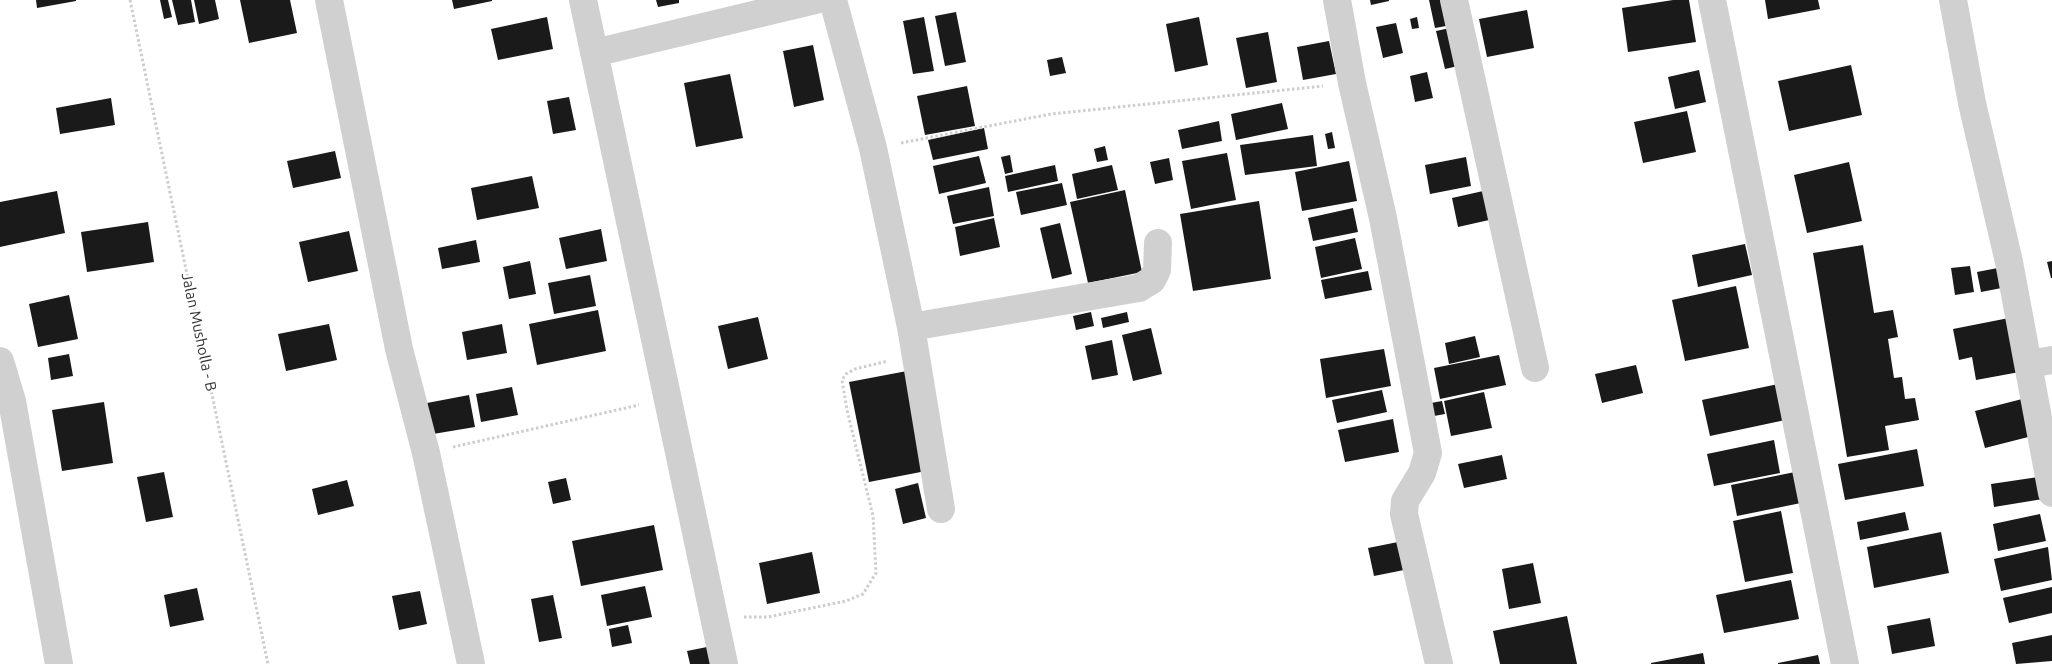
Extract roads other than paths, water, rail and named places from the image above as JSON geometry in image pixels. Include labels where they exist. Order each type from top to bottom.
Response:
[{"type":"street","points":[[329,0],[399,349],[426,453],[471,664]]},
{"type":"street","points":[[583,0],[724,664]]},
{"type":"street","points":[[594,53],[816,0]]},
{"type":"street","points":[[834,0],[873,148],[911,327],[941,509]]},
{"type":"street","points":[[1337,0],[1352,83],[1383,218],[1428,452],[1422,473],[1405,501],[1404,514],[1439,664]]},
{"type":"street","points":[[1454,0],[1534,368]]},
{"type":"street","points":[[1712,0],[1845,664]]},
{"type":"street","points":[[1953,0],[1972,103],[2010,262],[2040,362],[2052,493]]},
{"type":"street","points":[[911,327],[1139,288],[1152,280],[1157,270],[1158,243]]},
{"type":"street","points":[[0,361],[12,402],[59,664]]}]
